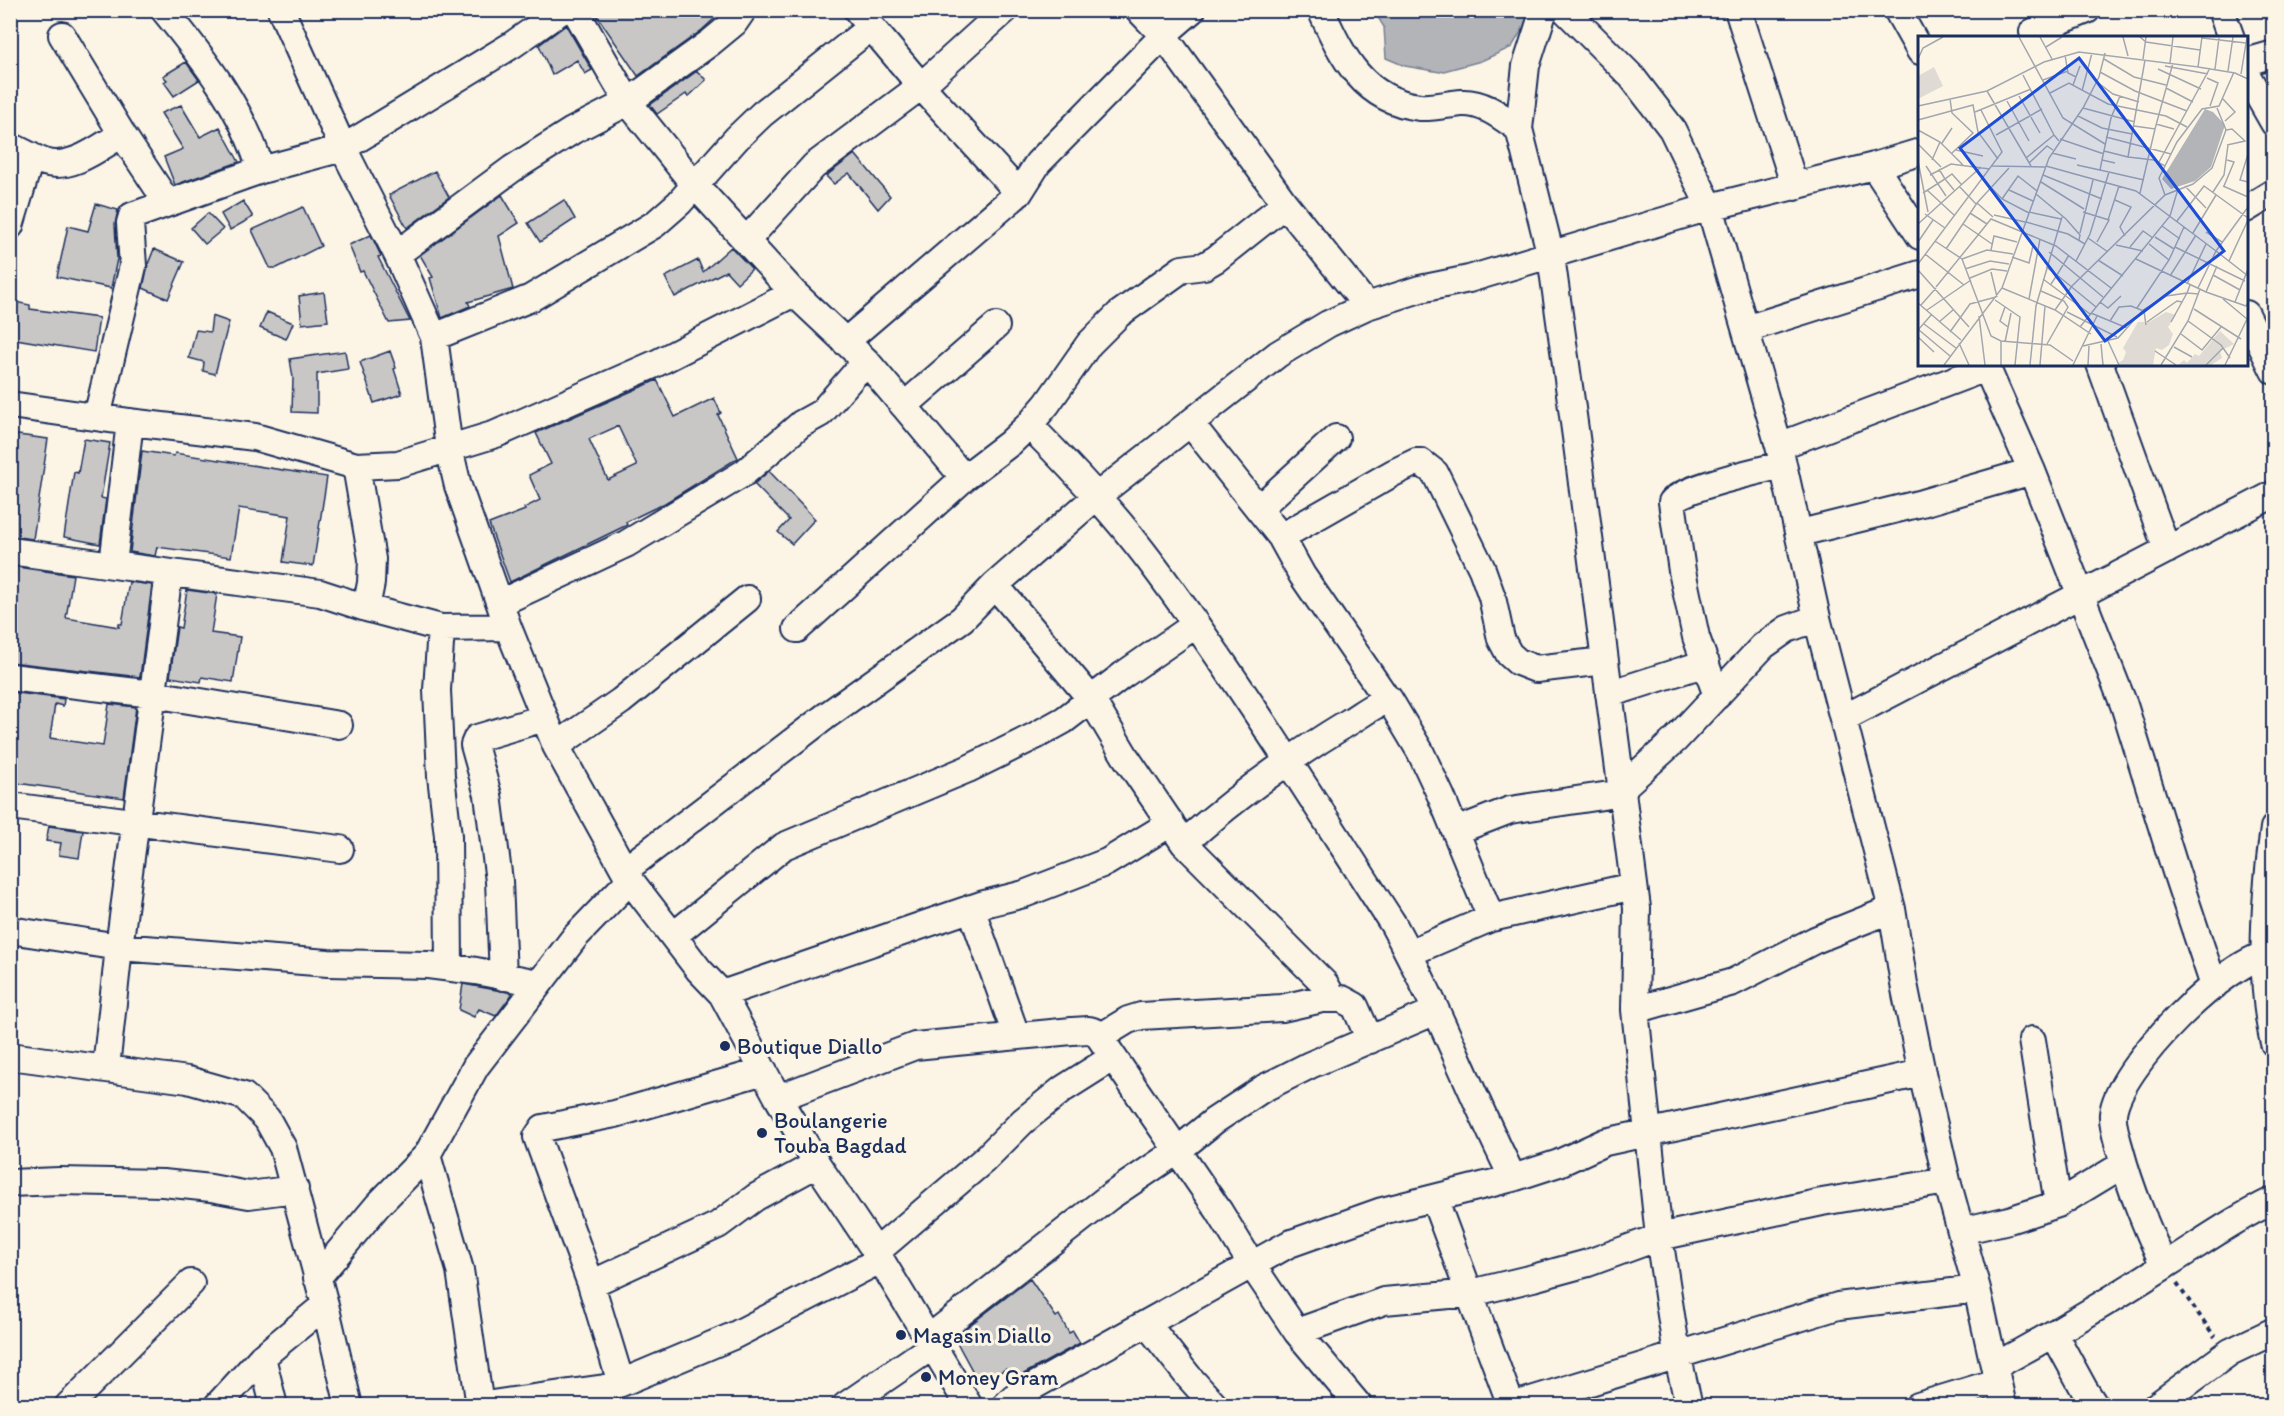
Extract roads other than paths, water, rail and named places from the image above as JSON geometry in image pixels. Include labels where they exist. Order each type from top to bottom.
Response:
[{"type":"street","points":[[164,10],[214,72],[254,146],[261,170]]},
{"type":"street","points":[[281,10],[343,148],[397,254],[434,337],[449,448],[458,486],[508,627],[556,746],[628,875],[673,936],[722,994],[778,1098],[817,1164],[932,1341],[969,1406]]},
{"type":"street","points":[[97,417],[133,266],[130,218],[137,213],[167,202],[261,170],[343,148],[512,45],[562,10]]},
{"type":"street","points":[[575,10],[628,102],[694,184],[794,293],[866,361],[964,478]]},
{"type":"street","points":[[397,254],[512,169],[572,131],[628,102],[711,42],[734,23],[743,10]]},
{"type":"street","points":[[746,241],[814,166],[921,86],[1005,10]]},
{"type":"street","points":[[1139,10],[1164,36],[1285,204],[1367,306]]},
{"type":"street","points":[[845,342],[1019,193],[1038,163],[1191,10]]},
{"type":"street","points":[[1321,10],[1335,41],[1357,76],[1389,100],[1422,107],[1465,103],[1493,110],[1519,129]]},
{"type":"street","points":[[1544,10],[1526,66],[1519,129],[1551,256],[1637,908],[1635,1010],[1659,1236],[1677,1354],[1689,1406]]},
{"type":"street","points":[[1565,10],[1632,77],[1672,129],[1710,207],[1781,455],[1817,618],[1892,909],[1922,1073],[1947,1181],[1977,1288],[1998,1384]]},
{"type":"street","points":[[1738,10],[1795,187]]},
{"type":"street","points":[[1897,10],[1918,47]]},
{"type":"street","points":[[2032,27],[2087,10]]},
{"type":"street","points":[[2221,10],[2230,36]]},
{"type":"street","points":[[434,337],[531,297],[655,224],[679,203],[694,184],[762,114],[864,19],[921,86],[1019,193]]},
{"type":"street","points":[[62,35],[122,134],[167,202]]},
{"type":"street","points":[[2248,62],[2274,54]]},
{"type":"street","points":[[2248,76],[2274,123]]},
{"type":"street","points":[[10,226],[21,151],[46,163],[65,164],[122,134]]},
{"type":"street","points":[[317,1278],[378,1204],[427,1155],[476,1066],[538,983],[628,875],[826,716],[962,619],[995,585],[1097,496],[1278,354],[1328,324],[1367,306],[1420,289],[1469,279],[1710,207],[1795,187],[1918,153]]},
{"type":"street","points":[[1874,166],[1918,233]]},
{"type":"street","points":[[2248,208],[2274,192]]},
{"type":"street","points":[[797,629],[964,478],[1010,443],[1029,425],[1047,404],[1089,344],[1119,314],[1182,269],[1204,266],[1216,259],[1285,204]]},
{"type":"street","points":[[1746,329],[1918,275]]},
{"type":"street","points":[[10,405],[255,437],[356,466],[398,465],[496,434],[655,364],[794,293]]},
{"type":"street","points":[[2248,316],[2274,371]]},
{"type":"street","points":[[904,406],[996,326]]},
{"type":"street","points":[[500,603],[626,544],[744,473],[801,424],[821,413],[866,361]]},
{"type":"street","points":[[1717,696],[1696,637],[1682,571],[1673,498],[1781,455],[1985,366],[2032,471],[2124,705],[2214,986]]},
{"type":"street","points":[[2101,366],[2168,550]]},
{"type":"street","points":[[113,564],[130,422]]},
{"type":"street","points":[[1191,424],[1281,537],[1302,575],[1387,699],[1392,701],[1420,751],[1456,831],[1491,918]]},
{"type":"street","points":[[1029,425],[1097,496],[1149,560],[1288,762],[1393,924],[1409,953],[1487,1127],[1513,1178]]},
{"type":"street","points":[[1258,508],[1336,438]]},
{"type":"street","points":[[1281,537],[1393,473],[1416,462],[1421,462],[1435,473],[1482,569],[1492,597],[1501,639],[1509,654],[1518,662],[1536,669],[1604,661]]},
{"type":"street","points":[[356,466],[372,559],[371,583],[366,608]]},
{"type":"street","points":[[1800,533],[1922,503],[2032,471]]},
{"type":"street","points":[[1844,717],[2274,494]]},
{"type":"street","points":[[10,551],[320,593],[441,628],[508,627]]},
{"type":"street","points":[[106,1068],[119,947],[169,573]]},
{"type":"street","points":[[995,585],[1090,699],[1177,833],[1324,984],[1333,998]]},
{"type":"street","points":[[556,746],[621,701],[747,599]]},
{"type":"street","points":[[1456,831],[1510,810],[1622,791],[1675,740],[1762,646],[1786,629],[1817,618]]},
{"type":"street","points":[[673,936],[784,846],[977,764],[1064,720],[1195,625]]},
{"type":"street","points":[[441,628],[437,690],[441,776],[448,836],[449,967]]},
{"type":"street","points":[[1609,694],[1706,663]]},
{"type":"street","points":[[10,677],[153,694],[339,725]]},
{"type":"street","points":[[722,994],[971,908],[1024,894],[1177,833],[1241,795],[1387,699]]},
{"type":"street","points":[[503,977],[499,881],[488,795],[474,745],[477,738],[544,718]]},
{"type":"street","points":[[10,806],[340,849]]},
{"type":"street","points":[[2274,828],[2266,996],[2274,1043]]},
{"type":"street","points":[[1409,953],[1491,918],[1634,886]]},
{"type":"street","points":[[971,908],[1016,1035]]},
{"type":"street","points":[[1635,1010],[1732,981],[1815,940],[1892,909]]},
{"type":"street","points":[[10,930],[119,947],[328,963],[389,963],[449,967],[538,983]]},
{"type":"street","points":[[2164,1266],[2143,1221],[2124,1164],[2113,1116],[2115,1104],[2135,1067],[2174,1020],[2234,971],[2269,953]]},
{"type":"street","points":[[427,1155],[460,1270],[480,1405],[604,1388],[621,1383],[733,1336],[878,1256],[1031,1115],[1063,1089],[1106,1047],[1128,1020],[1141,1016],[1282,1008],[1333,998],[1351,1002],[1355,1006],[1370,1040]]},
{"type":"street","points":[[845,1406],[932,1341],[1109,1197],[1214,1121],[1264,1088],[1310,1065],[1436,1011]]},
{"type":"street","points":[[778,1098],[915,1046],[1016,1035],[1084,1030],[1096,1032],[1219,1211],[1252,1266],[1297,1332],[1359,1406]]},
{"type":"street","points":[[2032,1040],[2058,1204]]},
{"type":"street","points":[[10,1056],[188,1080],[244,1096],[267,1119],[283,1148],[295,1189],[349,1406]]},
{"type":"street","points":[[621,1383],[591,1284],[537,1137],[539,1132],[543,1128],[615,1114],[764,1071]]},
{"type":"street","points":[[1005,1406],[1014,1397],[1289,1244],[1382,1211],[1449,1196],[1513,1178],[1567,1160],[1605,1142],[1922,1073]]},
{"type":"street","points":[[591,1284],[718,1225],[756,1197],[817,1164]]},
{"type":"street","points":[[1961,1231],[2009,1220],[2058,1204],[2124,1164]]},
{"type":"street","points":[[10,1183],[80,1181],[163,1183],[249,1195],[295,1189]]},
{"type":"street","points":[[1297,1332],[1384,1301],[1471,1293],[1588,1263],[1659,1236],[1822,1202],[1947,1181]]},
{"type":"street","points":[[1434,1198],[1511,1405],[1839,1305],[1977,1288]]},
{"type":"street","points":[[1918,1406],[1998,1384],[2054,1334],[2233,1221],[2274,1200]]},
{"type":"street","points":[[68,1406],[191,1282]]},
{"type":"street","points":[[217,1406],[262,1357],[325,1305]]},
{"type":"street","points":[[1147,1324],[1215,1406]]},
{"type":"street","points":[[2156,1406],[2230,1352],[2274,1331]]},
{"type":"street","points":[[2054,1334],[2095,1406]]},
{"type":"street","points":[[262,1357],[274,1406]]},
{"type":"place","name":"Boutique Diallo","points":[[725,1046]]},
{"type":"place","name":"Boulangerie Touba Bagdad","points":[[762,1133]]},
{"type":"place","name":"Magasin Diallo","points":[[901,1335]]},
{"type":"place","name":"Money Gram","points":[[926,1377]]}]
